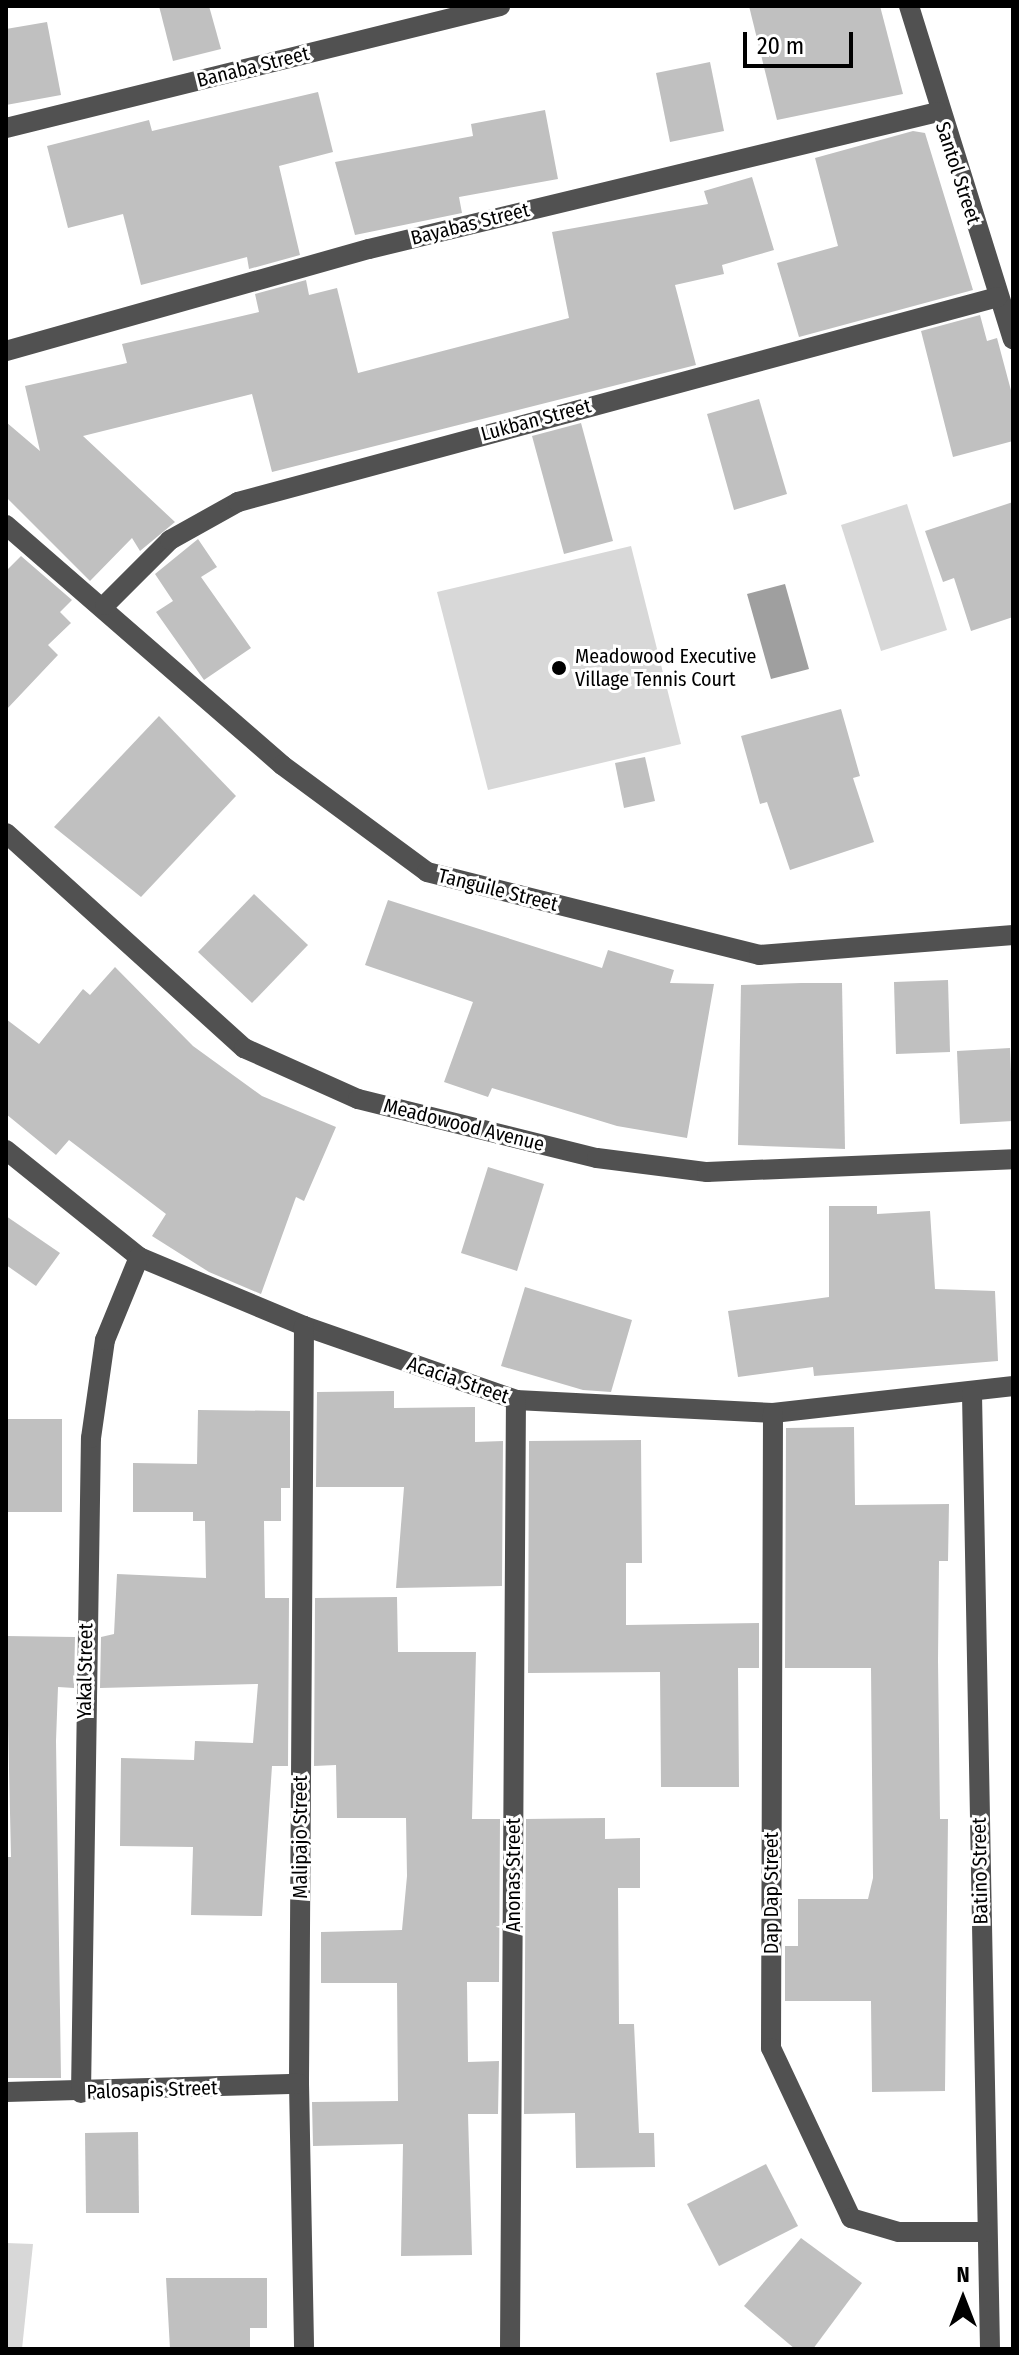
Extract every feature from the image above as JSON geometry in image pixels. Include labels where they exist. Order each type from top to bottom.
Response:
[{"type":"street","name":"Banaba Street","points":[[6,128],[500,6]]},
{"type":"street","name":"Santol Street","points":[[909,6],[938,112],[1013,339]]},
{"type":"street","name":"Bayabas Street","points":[[6,351],[369,249],[938,112]]},
{"type":"street","name":"Lukban Street","points":[[105,605],[170,540],[238,502],[998,297]]},
{"type":"street","name":"Tanguile Street","points":[[6,525],[105,605],[282,765],[427,872],[759,955],[1013,935]]},
{"type":"street","name":"Meadowood Avenue","points":[[6,833],[244,1048],[358,1099],[597,1158],[707,1172],[1013,1159]]},
{"type":"street","name":"Acacia Street","points":[[6,1150],[139,1257],[304,1326],[516,1400],[773,1413],[972,1394],[1013,1386]]},
{"type":"street","name":"Yakal Street","points":[[81,2093],[91,1438],[105,1340],[139,1257]]},
{"type":"street","name":"Malipajo Street","points":[[304,1326],[299,2084],[304,2349]]},
{"type":"street","name":"Batino Street","points":[[972,1394],[990,2349]]},
{"type":"street","name":"Anonas Street","points":[[510,2349],[516,1400]]},
{"type":"street","name":"Dap Dap Street","points":[[773,1413],[771,2048],[851,2218],[899,2232],[986,2232]]},
{"type":"street","name":"Palosapis Street","points":[[6,2092],[81,2093],[299,2084]]},
{"type":"shaded area","points":[[907,504],[947,630],[881,651],[841,525]]},
{"type":"shaded area","name":"Meadowood Executive Village Tennis Court","points":[[631,546],[681,744],[488,790],[437,592]]},
{"type":"shaded area","points":[[785,584],[809,669],[771,679],[747,594]]},
{"type":"shaded area","points":[[6,2243],[33,2244],[22,2349],[6,2349]]},
{"type":"building","points":[[159,6],[209,6],[221,49],[173,61]]},
{"type":"building","points":[[749,6],[880,6],[903,94],[777,120]]},
{"type":"building","points":[[47,22],[61,95],[6,105],[6,29]]},
{"type":"building","points":[[710,62],[724,131],[670,142],[656,73]]},
{"type":"building","points":[[318,92],[333,152],[279,166],[300,255],[249,269],[247,257],[141,285],[123,214],[68,228],[47,146],[149,120],[152,131]]},
{"type":"building","points":[[545,110],[558,179],[459,197],[462,213],[355,235],[335,162],[473,136],[471,124]]},
{"type":"building","points":[[913,131],[925,133],[973,290],[799,337],[777,263],[838,246],[815,158]]},
{"type":"building","points":[[752,177],[774,250],[722,265],[724,274],[675,285],[696,365],[272,472],[252,394],[83,436],[175,522],[140,551],[132,538],[90,581],[6,497],[6,422],[40,451],[25,386],[127,363],[122,344],[259,312],[255,294],[306,280],[309,295],[337,288],[358,373],[569,318],[552,232],[708,204],[704,191]]},
{"type":"building","points":[[980,315],[987,341],[997,338],[1013,398],[1013,441],[953,457],[921,331]]},
{"type":"building","points":[[759,399],[787,494],[734,510],[707,414]]},
{"type":"building","points":[[581,423],[613,541],[564,554],[532,436]]},
{"type":"building","points":[[1013,502],[1013,617],[971,631],[954,578],[943,582],[925,531]]},
{"type":"building","points":[[198,539],[217,567],[201,577],[251,648],[204,680],[156,612],[173,601],[155,574]]},
{"type":"building","points":[[21,556],[72,600],[60,612],[71,623],[48,645],[58,655],[6,710],[6,571]]},
{"type":"building","points":[[841,709],[860,776],[853,778],[874,842],[790,870],[767,802],[760,804],[741,736]]},
{"type":"building","points":[[159,716],[236,796],[141,897],[54,827]]},
{"type":"building","points":[[645,757],[655,801],[624,808],[615,763]]},
{"type":"building","points":[[254,894],[308,945],[252,1003],[198,952]]},
{"type":"building","points":[[388,900],[602,968],[608,950],[674,970],[670,983],[714,984],[687,1138],[617,1126],[492,1088],[488,1097],[444,1082],[473,1002],[365,965]]},
{"type":"building","points":[[115,967],[193,1046],[262,1096],[336,1127],[304,1201],[296,1197],[261,1294],[209,1272],[152,1236],[166,1214],[69,1140],[56,1155],[6,1114],[6,1019],[39,1044],[83,989],[90,995]]},
{"type":"building","points":[[948,980],[950,1052],[896,1054],[894,982]]},
{"type":"building","points":[[842,983],[845,1149],[738,1145],[741,985]]},
{"type":"building","points":[[1010,1048],[1013,1121],[960,1124],[957,1051]]},
{"type":"building","points":[[488,1167],[544,1184],[517,1271],[461,1253]]},
{"type":"building","points":[[829,1206],[877,1206],[877,1214],[930,1211],[935,1289],[995,1291],[998,1361],[814,1376],[813,1367],[738,1377],[728,1311],[829,1297]]},
{"type":"building","points":[[6,1216],[60,1253],[36,1286],[6,1265]]},
{"type":"building","points":[[525,1287],[632,1320],[611,1392],[583,1390],[501,1366]]},
{"type":"building","points":[[394,1391],[394,1408],[475,1407],[475,1442],[503,1441],[502,1586],[396,1588],[404,1487],[316,1487],[317,1392]]},
{"type":"building","points":[[198,1410],[290,1411],[290,1488],[281,1488],[281,1521],[264,1521],[265,1598],[289,1598],[288,1766],[272,1766],[262,1916],[191,1915],[193,1847],[120,1846],[121,1758],[194,1760],[195,1741],[253,1743],[258,1684],[100,1688],[101,1637],[114,1634],[117,1574],[206,1578],[205,1521],[193,1521],[193,1512],[133,1512],[133,1463],[197,1464]]},
{"type":"building","points":[[6,1419],[62,1419],[62,1512],[6,1512]]},
{"type":"building","points":[[854,1427],[855,1505],[949,1504],[948,1561],[939,1561],[938,1660],[940,1819],[948,1819],[945,2091],[872,2092],[871,2001],[785,2001],[785,1946],[798,1946],[798,1899],[868,1899],[873,1878],[871,1668],[785,1668],[786,1428]]},
{"type":"building","points":[[641,1440],[642,1563],[626,1563],[626,1625],[759,1623],[759,1668],[738,1668],[739,1787],[661,1787],[660,1672],[528,1673],[529,1441]]},
{"type":"building","points":[[397,1597],[398,1652],[476,1652],[472,1819],[500,1819],[499,1982],[467,1982],[468,2062],[499,2061],[498,2114],[468,2114],[472,2255],[401,2256],[403,2144],[313,2146],[312,2102],[398,2101],[397,1983],[321,1983],[321,1932],[402,1930],[407,1876],[406,1818],[337,1818],[336,1765],[314,1766],[315,1598]]},
{"type":"building","points":[[6,1636],[75,1637],[74,1688],[58,1687],[56,1741],[61,2078],[6,2078],[6,1857],[11,1857]]},
{"type":"building","points":[[605,1818],[605,1839],[640,1838],[640,1888],[618,1888],[619,2024],[634,2024],[639,2133],[654,2133],[655,2167],[576,2168],[575,2113],[524,2114],[526,1819]]},
{"type":"building","points":[[138,2132],[139,2213],[86,2213],[85,2133]]},
{"type":"building","points":[[766,2164],[798,2226],[719,2266],[687,2204]]},
{"type":"building","points":[[801,2238],[862,2283],[813,2349],[795,2349],[744,2306]]},
{"type":"building","points":[[166,2278],[267,2278],[267,2328],[250,2328],[250,2349],[170,2349]]},
{"type":"place","name":"Meadowood Executive Village Tennis Court","points":[[559,668]]}]
